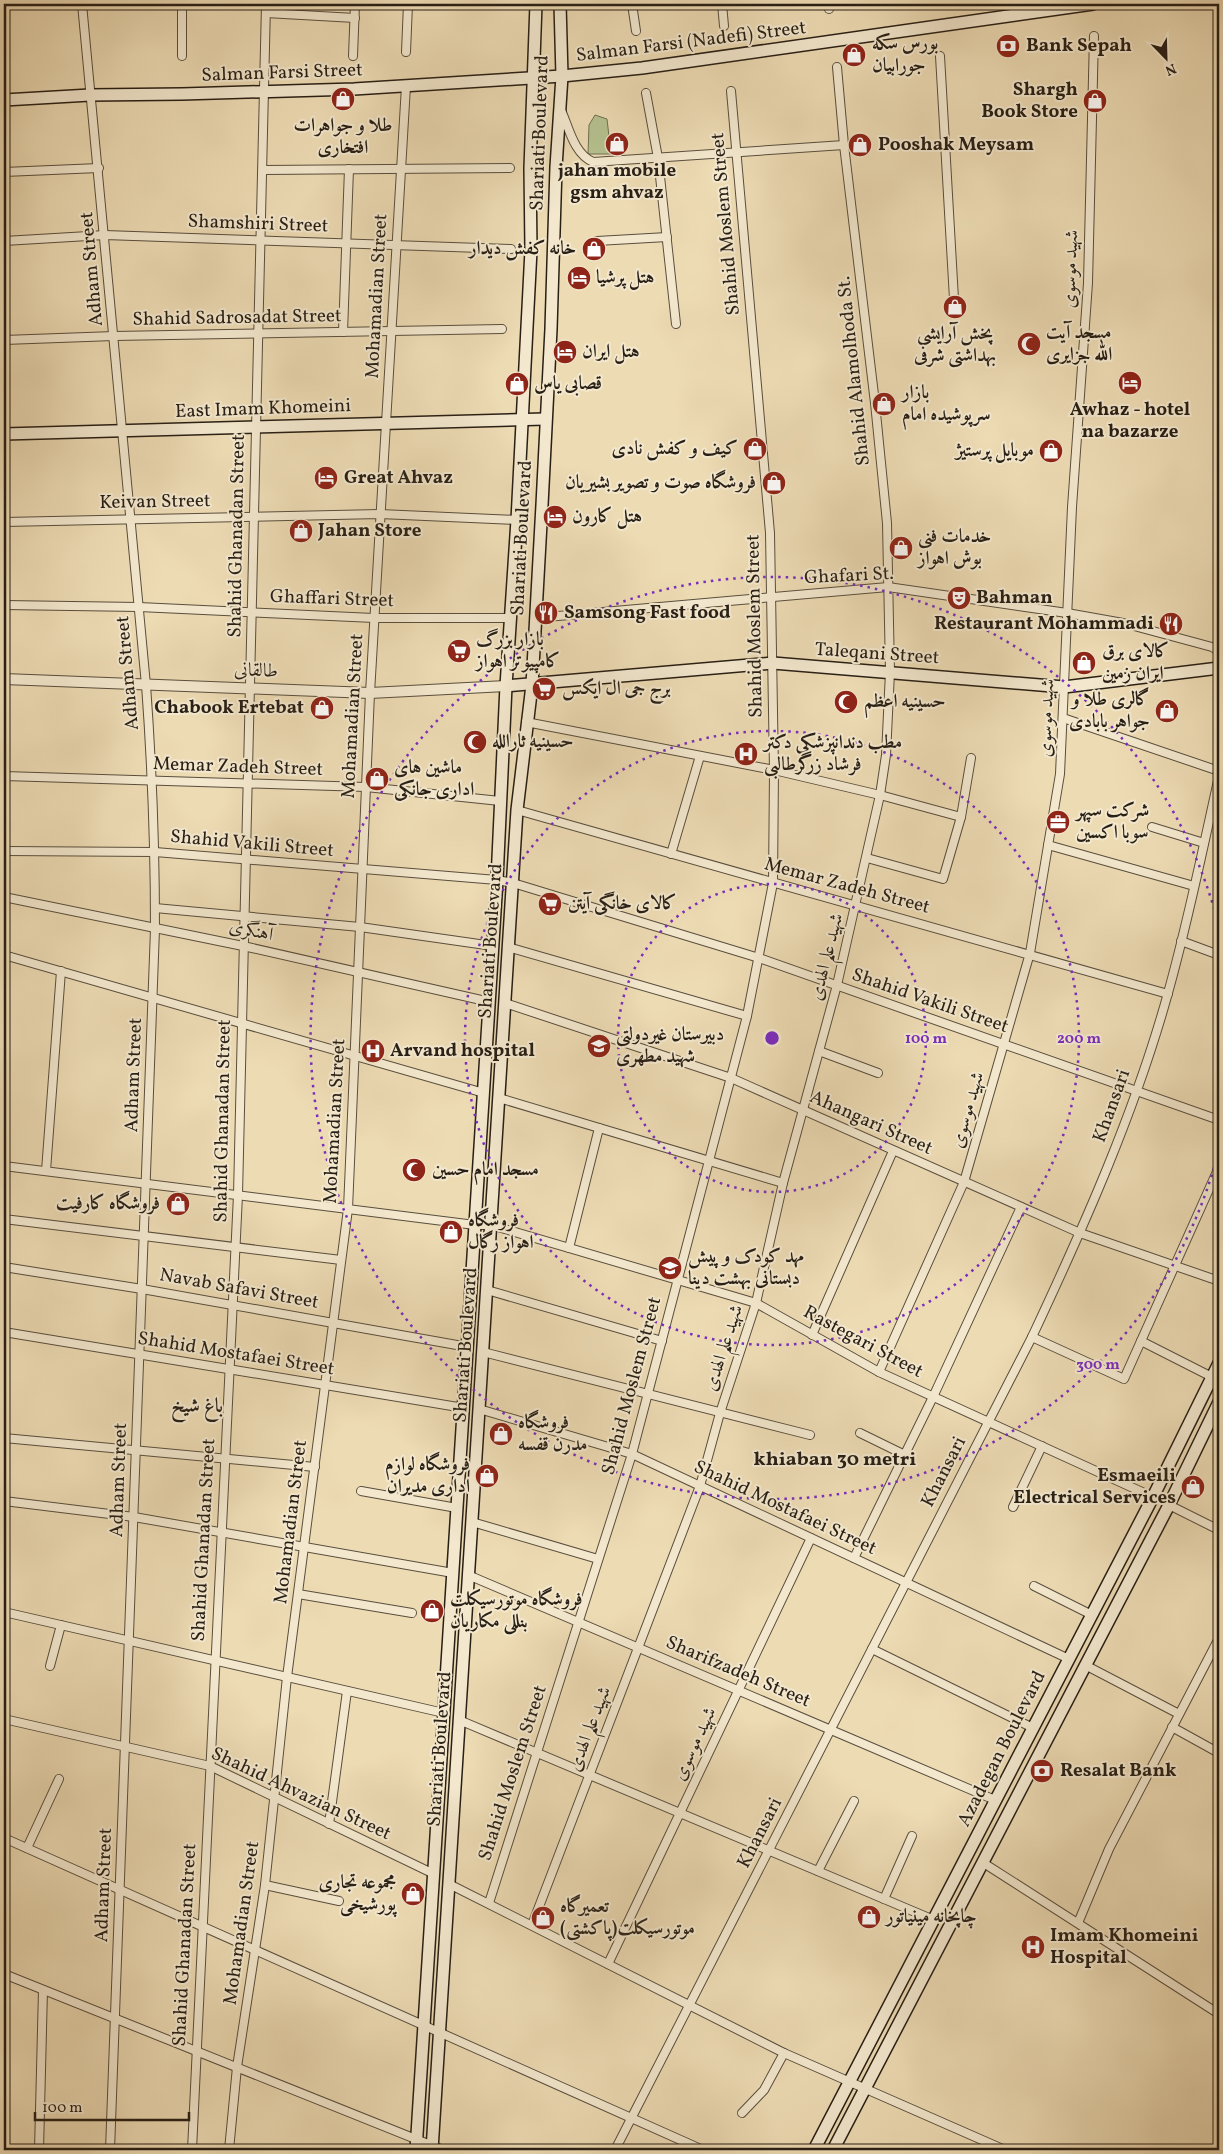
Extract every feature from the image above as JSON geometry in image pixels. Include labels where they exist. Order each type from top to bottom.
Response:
[{"type":"main road","name":"Shariati Boulevard","points":[[417,2144],[497,880],[530,250],[530,168],[536,4]]},
{"type":"main road","name":"Shariati Boulevard","points":[[432,2148],[512,883],[517,810],[532,684],[562,76],[560,4]]},
{"type":"main road","name":"Salman Farsi (Nadefi) Street","points":[[562,76],[652,67],[1093,4]]},
{"type":"main road","name":"Salman Farsi Street","points":[[4,100],[90,95],[264,92],[406,86],[562,76]]},
{"type":"main road","name":"East Imam Khomeini","points":[[4,434],[522,418],[545,419]]},
{"type":"main road","name":"Taleqani Street","points":[[506,686],[772,663],[1064,687],[1219,668]]},
{"type":"main road","name":"Azadegan Boulevard","points":[[814,2150],[1153,1498],[1219,1363]]},
{"type":"main road","name":"Azadegan Boulevard","points":[[834,2150],[1168,1505],[1219,1402]]},
{"type":"main road","points":[[1049,1696],[1064,1703]]},
{"type":"street","name":"Adham Street","points":[[82,4],[99,168],[146,685],[153,781],[155,852],[153,998],[110,2150]]},
{"type":"street","points":[[182,4],[182,56]]},
{"type":"street","name":"Shahid Ghanadan Street","points":[[192,2150],[238,1195],[266,4]]},
{"type":"street","points":[[354,56],[355,4]]},
{"type":"street","points":[[406,52],[408,4]]},
{"type":"street","points":[[632,4],[636,31]]},
{"type":"street","points":[[722,4],[724,26]]},
{"type":"street","points":[[266,13],[355,18]]},
{"type":"street","name":"شهید موسوی","points":[[879,1372],[964,1182],[1030,953],[1062,765],[1072,507],[1088,283],[1094,36]]},
{"type":"street","points":[[940,56],[954,299]]},
{"type":"street","name":"Shahid Alamolhoda St.","points":[[837,68],[844,145],[875,403],[886,523],[890,672]]},
{"type":"street","name":"Mohamadian Street","points":[[228,2150],[237,2067],[265,1885],[287,1677],[348,1209],[370,693],[406,86]]},
{"type":"street","name":"Shahid Moslem Street","points":[[488,1904],[632,1454],[747,1016],[773,883],[774,770],[770,532],[731,91]]},
{"type":"street","points":[[646,93],[658,158],[676,324]]},
{"type":"street","points":[[560,106],[575,144],[586,159],[593,162],[844,145]]},
{"type":"street","points":[[4,172],[99,168]]},
{"type":"street","points":[[343,332],[349,168]]},
{"type":"street","points":[[263,170],[510,168]]},
{"type":"street","name":"Shamshiri Street","points":[[4,241],[105,235],[512,249]]},
{"type":"street","points":[[597,241],[667,237]]},
{"type":"street","name":"Shahid Sadrosadat Street","points":[[4,340],[114,336],[502,329]]},
{"type":"street","name":"Keivan Street","points":[[4,522],[380,514],[517,520]]},
{"type":"street","name":"Ghafari St.","points":[[535,618],[888,587],[1123,623],[1212,647],[1219,651]]},
{"type":"street","name":"Ghaffari Street","points":[[4,605],[139,607],[374,618],[510,618]]},
{"type":"street","name":"شهید علم الهدی","points":[[532,1925],[700,1486],[720,1413],[756,1303],[783,1183],[837,985],[867,858],[886,755],[890,672]]},
{"type":"street","name":"طالقانی","points":[[4,679],[370,693],[506,686]]},
{"type":"street","points":[[1063,718],[1219,771]]},
{"type":"street","points":[[526,722],[774,770],[880,795],[961,817]]},
{"type":"street","points":[[671,854],[700,756]]},
{"type":"street","points":[[867,858],[943,879],[961,817],[971,758]]},
{"type":"street","name":"Memar Zadeh Street","points":[[4,776],[366,787],[500,801]]},
{"type":"street","name":"Khansari","points":[[615,2150],[1032,1337],[1080,1233],[1136,1090],[1168,994],[1219,776]]},
{"type":"street","name":"Memar Zadeh Street","points":[[517,810],[773,883],[1030,953],[1168,994]]},
{"type":"street","points":[[1152,827],[1204,843]]},
{"type":"street","points":[[1048,845],[1194,886]]},
{"type":"street","name":"Shahid Vakili Street","points":[[4,851],[155,852],[497,880],[512,883],[759,958],[1219,1120]]},
{"type":"street","name":"آهنگری","points":[[4,898],[243,946],[490,1002]]},
{"type":"street","points":[[155,908],[360,927],[493,946]]},
{"type":"street","points":[[1181,941],[1219,955]]},
{"type":"street","points":[[508,947],[747,1016]]},
{"type":"street","points":[[4,955],[484,1093]]},
{"type":"street","points":[[46,1171],[61,971]]},
{"type":"street","name":"Ahangari Street","points":[[505,1004],[731,1078],[1080,1233],[1219,1281]]},
{"type":"street","points":[[819,1051],[878,1073]]},
{"type":"street","points":[[499,1098],[783,1183]]},
{"type":"street","points":[[570,1248],[599,1128]]},
{"type":"street","points":[[812,1335],[893,1151]]},
{"type":"street","points":[[4,1166],[475,1225]]},
{"type":"street","points":[[1032,1337],[1124,1379],[1219,1167]]},
{"type":"street","points":[[854,1558],[933,1397],[1021,1207]]},
{"type":"street","points":[[4,1219],[341,1260]]},
{"type":"street","name":"Rastegari Street","points":[[475,1225],[491,1225],[756,1303],[879,1372],[1153,1498]]},
{"type":"street","name":"Navab Safavi Street","points":[[4,1267],[142,1289],[468,1347]]},
{"type":"street","points":[[487,1290],[662,1341]]},
{"type":"street","name":"Shahid Mostafaei Street","points":[[4,1332],[464,1408]]},
{"type":"street","points":[[1141,1341],[1212,1377]]},
{"type":"street","points":[[483,1352],[810,1436]]},
{"type":"street","name":"Shahid Mostafaei Street","points":[[479,1409],[632,1454],[1069,1659]]},
{"type":"street","points":[[860,1433],[905,1455]]},
{"type":"street","points":[[4,1438],[314,1467]]},
{"type":"street","points":[[1013,1507],[1042,1446]]},
{"type":"street","points":[[361,1491],[457,1508]]},
{"type":"street","points":[[4,1501],[134,1517],[453,1573]]},
{"type":"street","points":[[1168,1505],[1219,1530]]},
{"type":"street","points":[[472,1522],[598,1559]]},
{"type":"street","name":"شهید موسوی","points":[[608,1964],[811,1538]]},
{"type":"street","name":"Sharifzadeh Street","points":[[468,1575],[995,1800]]},
{"type":"street","points":[[1034,1586],[1092,1615]]},
{"type":"street","points":[[298,1594],[412,1613]]},
{"type":"street","points":[[4,1612],[444,1713]]},
{"type":"street","points":[[50,1666],[60,1625]]},
{"type":"street","points":[[1078,1923],[1109,1849],[1219,1638]]},
{"type":"street","points":[[872,1649],[1033,1728]]},
{"type":"street","points":[[1085,1665],[1179,1714]]},
{"type":"street","points":[[329,1824],[347,1691]]},
{"type":"street","name":"Shahid Ahvazian Street","points":[[4,1719],[210,1766],[434,1874]]},
{"type":"street","points":[[459,1720],[934,1920]]},
{"type":"street","points":[[1172,1727],[1219,1753]]},
{"type":"street","points":[[27,1848],[60,1778]]},
{"type":"street","points":[[818,1871],[854,1801]]},
{"type":"street","points":[[884,1899],[912,1836]]},
{"type":"street","points":[[4,1838],[703,2150]]},
{"type":"street","points":[[982,1862],[1219,2014]]},
{"type":"street","points":[[449,1884],[784,2053],[1005,2150]]},
{"type":"street","points":[[265,1885],[339,1901]]},
{"type":"street","points":[[4,1974],[237,2067],[417,2144],[443,2150]]},
{"type":"street","points":[[39,2150],[43,1990]]},
{"type":"street","points":[[742,2113],[764,2090],[784,2053]]},
{"type":"green space","points":[[595,115],[607,119],[611,154],[588,154],[589,125]]},
{"type":"place","name":"Bank Sepah","points":[[1008,46]]},
{"type":"place","name":"بورس سکه جورابیان","points":[[854,55]]},
{"type":"place","name":"طلا و جواهرات افتخاری","points":[[343,99]]},
{"type":"place","name":"Shargh Book Store","points":[[1095,101]]},
{"type":"place","name":"jahan mobile gsm ahvaz","points":[[617,144]]},
{"type":"place","name":"Pooshak Meysam","points":[[860,145]]},
{"type":"place","name":"خانه کفش دیدار","points":[[594,249]]},
{"type":"place","name":"هتل پرشیا","points":[[579,278]]},
{"type":"place","name":"پخش آرایشی بهداشتی شرفی","points":[[955,307]]},
{"type":"place","name":"مسجد آیت الله جزایری","points":[[1029,344]]},
{"type":"place","name":"هتل ایران","points":[[565,352]]},
{"type":"place","name":"Awhaz - hotel na bazarze","points":[[1130,383]]},
{"type":"place","name":"قصابی یاس","points":[[517,384]]},
{"type":"place","name":"بازار سرپوشیده امام","points":[[884,404]]},
{"type":"place","name":"کیف و کفش نادی","points":[[755,449]]},
{"type":"place","name":"موبایل پرستیژ","points":[[1051,451]]},
{"type":"place","name":"Great Ahvaz","points":[[326,478]]},
{"type":"place","name":"فروشگاه صوت و تصویر بشیریان","points":[[774,483]]},
{"type":"place","name":"هتل کارون","points":[[555,517]]},
{"type":"place","name":"Jahan Store","points":[[301,531]]},
{"type":"place","name":"خدمات فنی بوش اهواز","points":[[901,548]]},
{"type":"place","name":"Bahman","points":[[959,598]]},
{"type":"place","name":"Samsong Fast food","points":[[546,613]]},
{"type":"place","name":"Restaurant Mohammadi","points":[[1171,624]]},
{"type":"place","name":"بازار بزرگ کامپیوتر اهواز","points":[[459,651]]},
{"type":"place","name":"کالای برق ایران زمین","points":[[1084,663]]},
{"type":"place","name":"برج جی ال ایکس","points":[[544,689]]},
{"type":"place","name":"حسینیه اعظم","points":[[846,702]]},
{"type":"place","name":"Chabook Ertebat","points":[[322,708]]},
{"type":"place","name":"گالری طلا و جواهر بابادی","points":[[1167,711]]},
{"type":"place","name":"حسینیه ثارالله","points":[[475,742]]},
{"type":"place","name":"مطب دندانپزشکی دکتر فرشاد زرگرطالبی","points":[[746,754]]},
{"type":"place","name":"ماشین های اداری جانکی","points":[[377,779]]},
{"type":"place","name":"شرکت سپهر سوبا اکسین","points":[[1058,822]]},
{"type":"place","name":"کالای خانگی آیتن","points":[[550,904]]},
{"type":"place","name":"دبیرستان غیردولتی شهید مطهری","points":[[599,1046]]},
{"type":"place","name":"Arvand hospital","points":[[373,1051]]},
{"type":"place","name":"مسجد امام حسین","points":[[414,1170]]},
{"type":"place","name":"فروشگاه کارفیت","points":[[178,1204]]},
{"type":"place","name":"فروشگاه اهواز رگال","points":[[451,1232]]},
{"type":"place","name":"مهد کودک و پیش دبستانی بهشت دینا","points":[[670,1268]]},
{"type":"place","name":"فروشگاه مدرن قفسه","points":[[501,1434]]},
{"type":"place","name":"فروشگاه لوازم اداری مدیران","points":[[487,1476]]},
{"type":"place","name":"Esmaeili Electrical Services","points":[[1193,1487]]},
{"type":"place","name":"فروشگاه موتورسیکلت بنللی مکاریان","points":[[432,1611]]},
{"type":"place","name":"Resalat Bank","points":[[1042,1771]]},
{"type":"place","name":"مجموعه تجاری پورشیخی","points":[[413,1894]]},
{"type":"place","name":"چاپخانه مینیاتور","points":[[869,1917]]},
{"type":"place","name":"تعمیرگاه موتورسیکلت(پاکشتی)","points":[[543,1918]]},
{"type":"place","name":"Imam Khomeini Hospital","points":[[1033,1947]]},
{"type":"district","name":"باغ شیخ","points":[[197,1407]]},
{"type":"district","name":"khiaban 30 metri","points":[[835,1460]]}]
